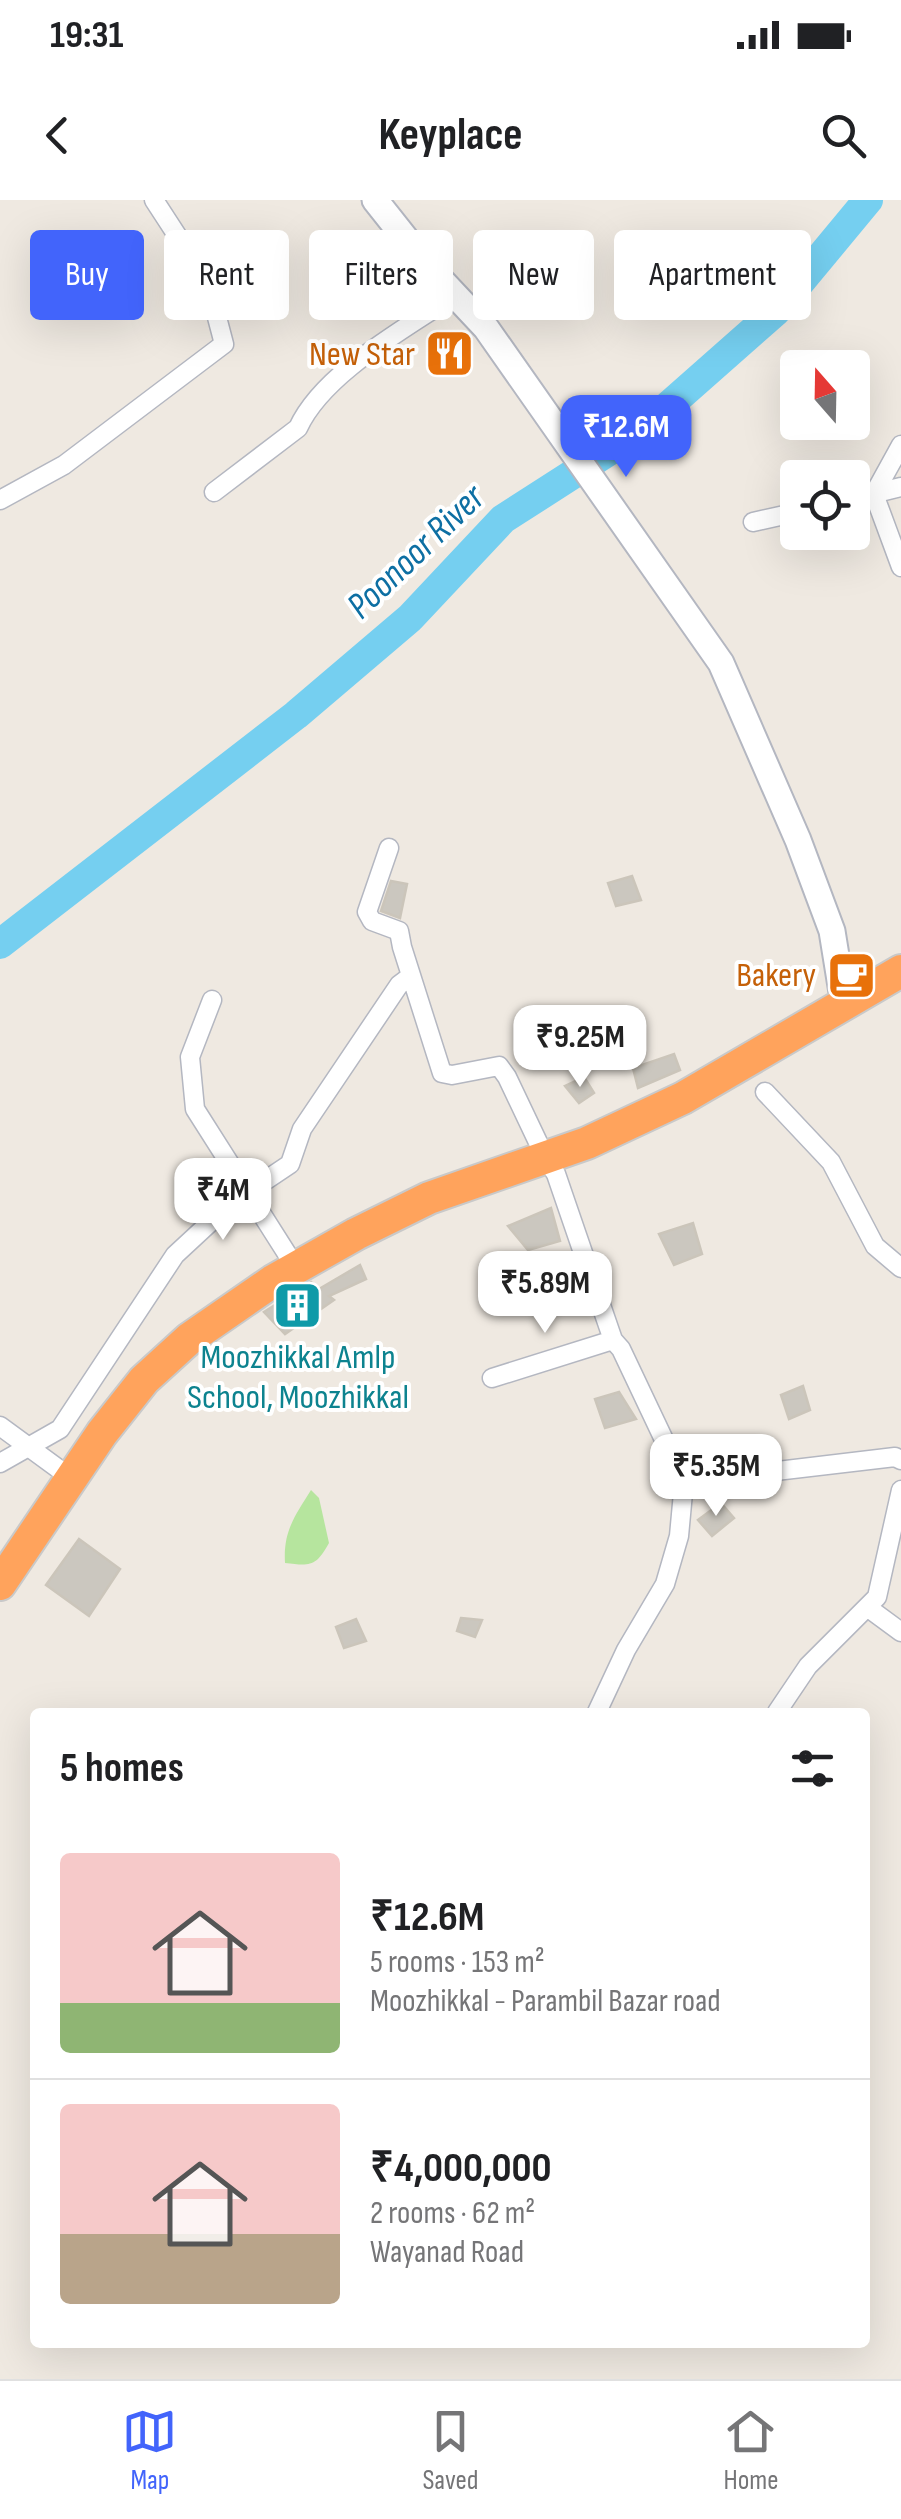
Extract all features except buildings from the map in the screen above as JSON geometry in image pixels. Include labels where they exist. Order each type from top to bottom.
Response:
[{"type":"highway","points":[[0,1584],[71,1478],[144,1380],[189,1339],[273,1282],[356,1234],[428,1198],[587,1143],[684,1098],[901,971]]},
{"type":"main road","points":[[374,200],[425,263],[486,328],[721,663],[798,840],[832,931],[844,1005]]},
{"type":"street","points":[[0,500],[64,465],[224,344],[208,283],[154,200]]},
{"type":"street","points":[[214,492],[298,428],[346,368],[455,295]]},
{"type":"street","points":[[901,444],[874,494],[901,567]]},
{"type":"street","points":[[870,495],[901,488]]},
{"type":"street","points":[[753,522],[780,516]]},
{"type":"street","points":[[388,848],[368,912],[372,921],[399,931],[442,1073],[452,1075],[499,1066],[508,1077],[556,1174],[613,1340],[684,1482],[679,1536],[664,1584],[599,1708]]},
{"type":"street","points":[[0,1463],[60,1429],[175,1255],[229,1205],[290,1164],[302,1129],[399,985],[411,976]]},
{"type":"street","points":[[212,1000],[190,1057],[195,1110],[296,1268]]},
{"type":"street","points":[[766,1092],[830,1162],[875,1246],[901,1268]]},
{"type":"street","points":[[492,1378],[613,1340]]},
{"type":"street","points":[[0,1426],[71,1478]]},
{"type":"street","points":[[684,1482],[895,1457],[901,1460]]},
{"type":"street","points":[[781,1708],[808,1666],[877,1597],[901,1490]]},
{"type":"street","points":[[867,1607],[901,1632]]},
{"type":"green space","points":[[311,1490],[319,1498],[329,1543],[312,1563],[285,1563],[288,1533]]},
{"type":"waterway","name":"Poonoor River","points":[[0,944],[296,715],[410,618],[503,519],[640,431],[776,311],[868,200]]},
{"type":"place","name":"New Star","points":[[450,354]]},
{"type":"place","name":"Bakery","points":[[851,975]]},
{"type":"place","name":"Moozhikkal Amlp School, Moozhikkal","points":[[298,1305]]}]
